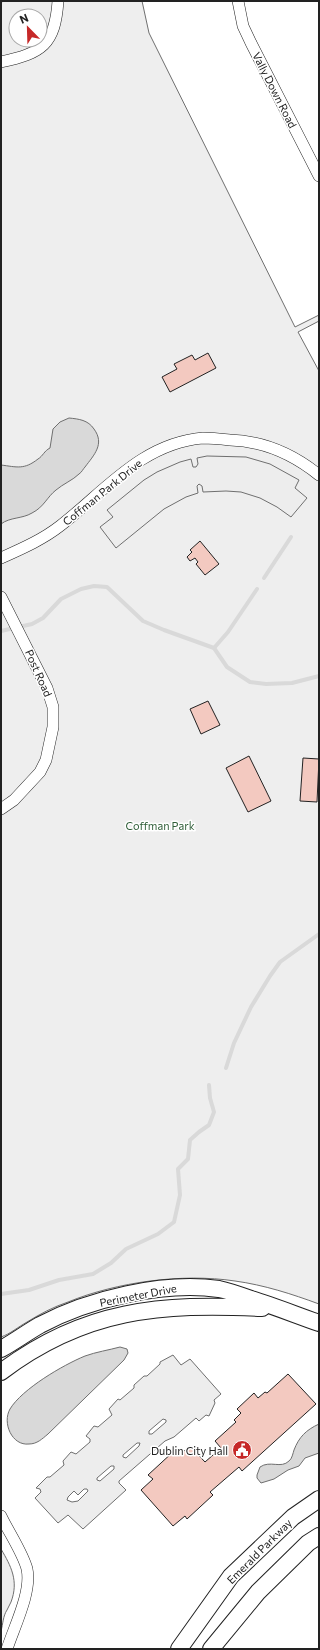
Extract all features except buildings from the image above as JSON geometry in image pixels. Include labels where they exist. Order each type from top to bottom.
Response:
[{"type":"main road","name":"Perimeter Drive","points":[[1,1349],[39,1326],[74,1309],[114,1298],[164,1288],[189,1286],[220,1289],[284,1310],[319,1324]]},
{"type":"main road","name":"Perimeter Drive","points":[[1,1372],[36,1348],[65,1333],[110,1317],[137,1311],[195,1307],[284,1310]]},
{"type":"main road","name":"Emerald Parkway","points":[[179,1649],[231,1576],[293,1517],[319,1499]]},
{"type":"main road","points":[[211,1649],[258,1592],[308,1543],[319,1536]]},
{"type":"street","points":[[1,62],[22,57],[34,52],[45,44],[53,32],[57,21],[58,1]]},
{"type":"street","name":"Vally Down Road","points":[[238,1],[244,26],[251,43],[319,176]]},
{"type":"street","name":"Coffman Park Drive","points":[[1,558],[25,547],[59,527],[125,471],[149,455],[177,443],[202,438],[255,442],[295,458],[319,475]]},
{"type":"street","name":"Post Road","points":[[1,597],[47,688],[53,707],[53,727],[46,760],[40,772],[14,800],[1,809]]},
{"type":"street","points":[[1,1516],[27,1569],[28,1582],[7,1649]]},
{"type":"green space","name":"Coffman Park","points":[[142,1],[149,33],[295,327],[319,315],[319,321],[298,332],[319,371],[319,1304],[278,1290],[235,1281],[193,1278],[150,1281],[107,1289],[62,1304],[42,1313],[1,1337],[1,2]]},
{"type":"green space","points":[[1,1549],[11,1568],[14,1587],[11,1602],[5,1615],[1,1631]]},
{"type":"shaded area","points":[[69,418],[86,422],[92,426],[97,434],[98,440],[95,454],[80,473],[56,490],[36,511],[28,515],[8,520],[1,524],[1,465],[20,467],[29,465],[40,458],[50,448],[53,429],[60,422]]},
{"type":"shaded area","points":[[207,456],[246,457],[270,464],[299,480],[295,488],[307,498],[291,517],[277,507],[260,498],[241,492],[203,492],[202,486],[199,484],[197,486],[198,493],[186,497],[164,509],[116,548],[100,527],[113,517],[107,510],[144,480],[157,472],[191,459],[193,467],[196,467],[198,464],[197,458]]},
{"type":"shaded area","points":[[120,1347],[127,1349],[128,1353],[124,1360],[48,1434],[32,1444],[23,1444],[13,1437],[7,1421],[10,1409],[16,1401],[33,1386],[55,1371],[76,1360]]},
{"type":"shaded area","points":[[173,1355],[181,1365],[190,1359],[221,1394],[214,1400],[215,1403],[209,1416],[206,1415],[199,1421],[196,1418],[174,1437],[165,1441],[119,1481],[119,1483],[126,1490],[83,1529],[68,1515],[58,1523],[35,1498],[41,1492],[40,1489],[36,1488],[47,1477],[50,1477],[64,1465],[63,1461],[71,1452],[76,1454],[90,1442],[90,1439],[86,1436],[94,1426],[98,1427],[112,1415],[109,1409],[118,1399],[120,1400],[134,1388],[134,1385],[144,1376],[147,1376],[160,1364],[160,1362]],"holes":[[[163,1419],[166,1420],[166,1422],[152,1434],[149,1434],[149,1431]],[[137,1443],[140,1443],[139,1446],[126,1458],[123,1457],[123,1455]],[[111,1466],[114,1466],[114,1469],[100,1481],[97,1480],[97,1478]],[[84,1489],[87,1489],[88,1491],[78,1501],[72,1502],[67,1500],[74,1491],[78,1495]]]},
{"type":"shaded area","points":[[319,1424],[319,1453],[305,1458],[299,1466],[288,1470],[274,1479],[261,1483],[257,1478],[260,1467],[268,1464],[282,1464],[289,1461],[301,1438],[307,1431]]},
{"type":"waterway","points":[[264,578],[291,537]]},
{"type":"waterway","points":[[1,631],[32,624],[43,618],[61,599],[81,589],[94,586],[107,587],[143,621],[214,648],[227,667],[250,682],[266,684],[292,683],[319,676]]},
{"type":"waterway","points":[[214,648],[228,632],[257,589]]},
{"type":"waterway","points":[[226,1068],[234,1043],[251,1007],[270,976],[280,962],[319,934]]},
{"type":"waterway","points":[[1,1294],[29,1290],[59,1280],[93,1274],[111,1263],[126,1249],[158,1234],[174,1222],[180,1195],[178,1169],[188,1159],[190,1140],[209,1125],[214,1112],[210,1098],[209,1085]]},
{"type":"place","name":"Dublin City Hall","points":[[242,1450]]}]
